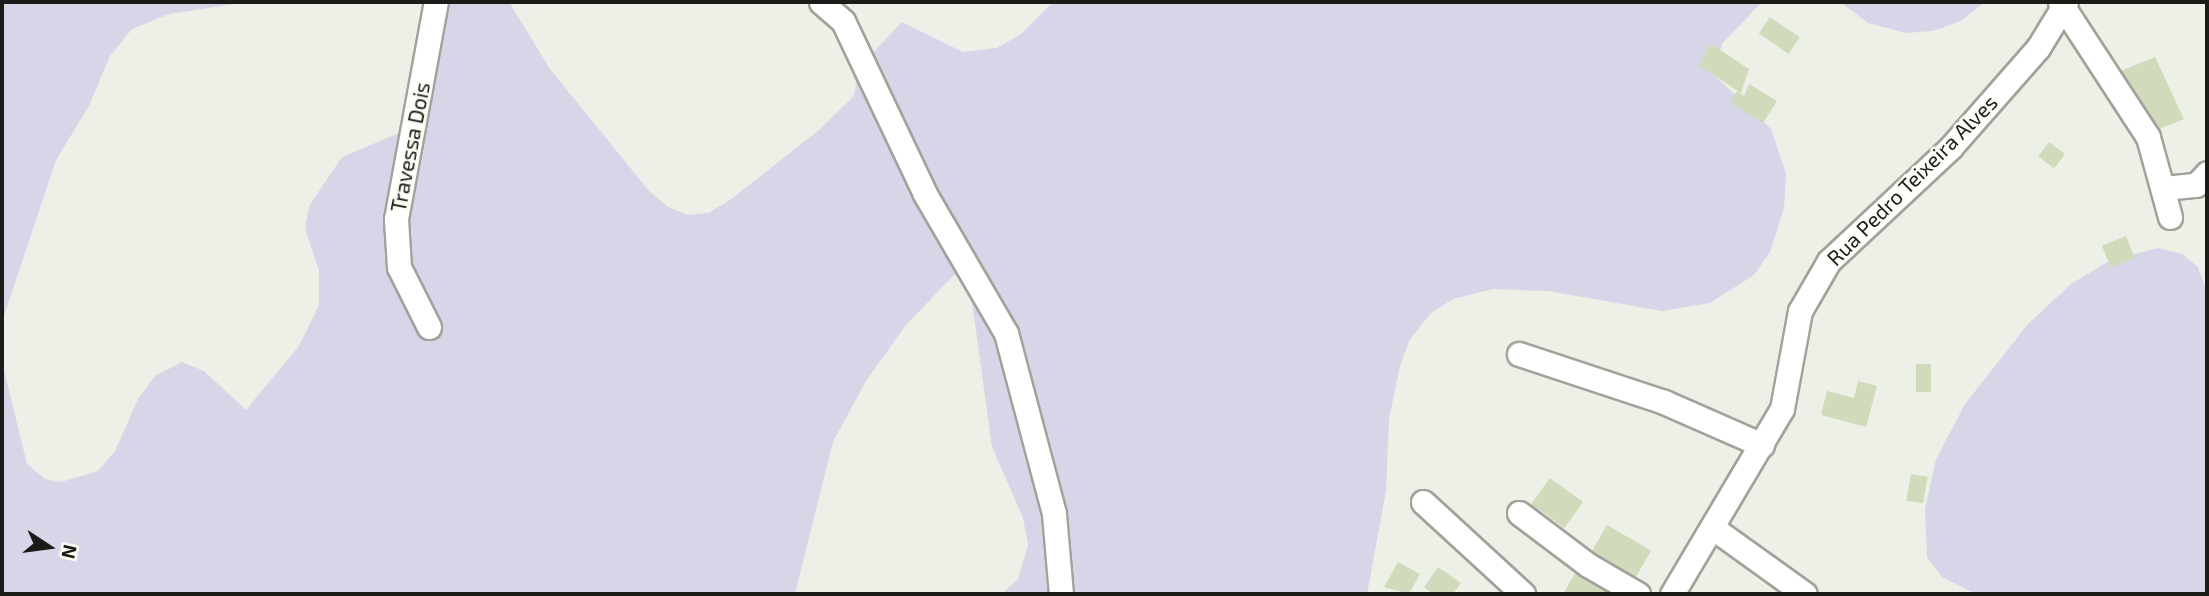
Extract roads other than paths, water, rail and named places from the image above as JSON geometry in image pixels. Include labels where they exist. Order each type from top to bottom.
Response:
[{"type":"street","name":"Travessa Dois","points":[[429,327],[398,267],[396,219],[436,2]]},
{"type":"street","points":[[821,2],[843,21],[925,194],[1006,333],[1054,514],[1061,594]]},
{"type":"street","points":[[2063,3],[2148,136],[2165,188],[2170,217]]},
{"type":"street","name":"Rua Pedro Teixeira Alves","points":[[1672,594],[1782,409],[1800,311],[1829,261],[1951,148],[2038,48],[2063,3]]},
{"type":"street","points":[[2165,188],[2196,185],[2207,173]]},
{"type":"street","points":[[1519,354],[1664,402],[1762,445]]},
{"type":"street","points":[[1423,502],[1523,594]]},
{"type":"street","points":[[1519,513],[1588,565],[1639,594]]},
{"type":"street","points":[[1713,528],[1805,594]]}]
